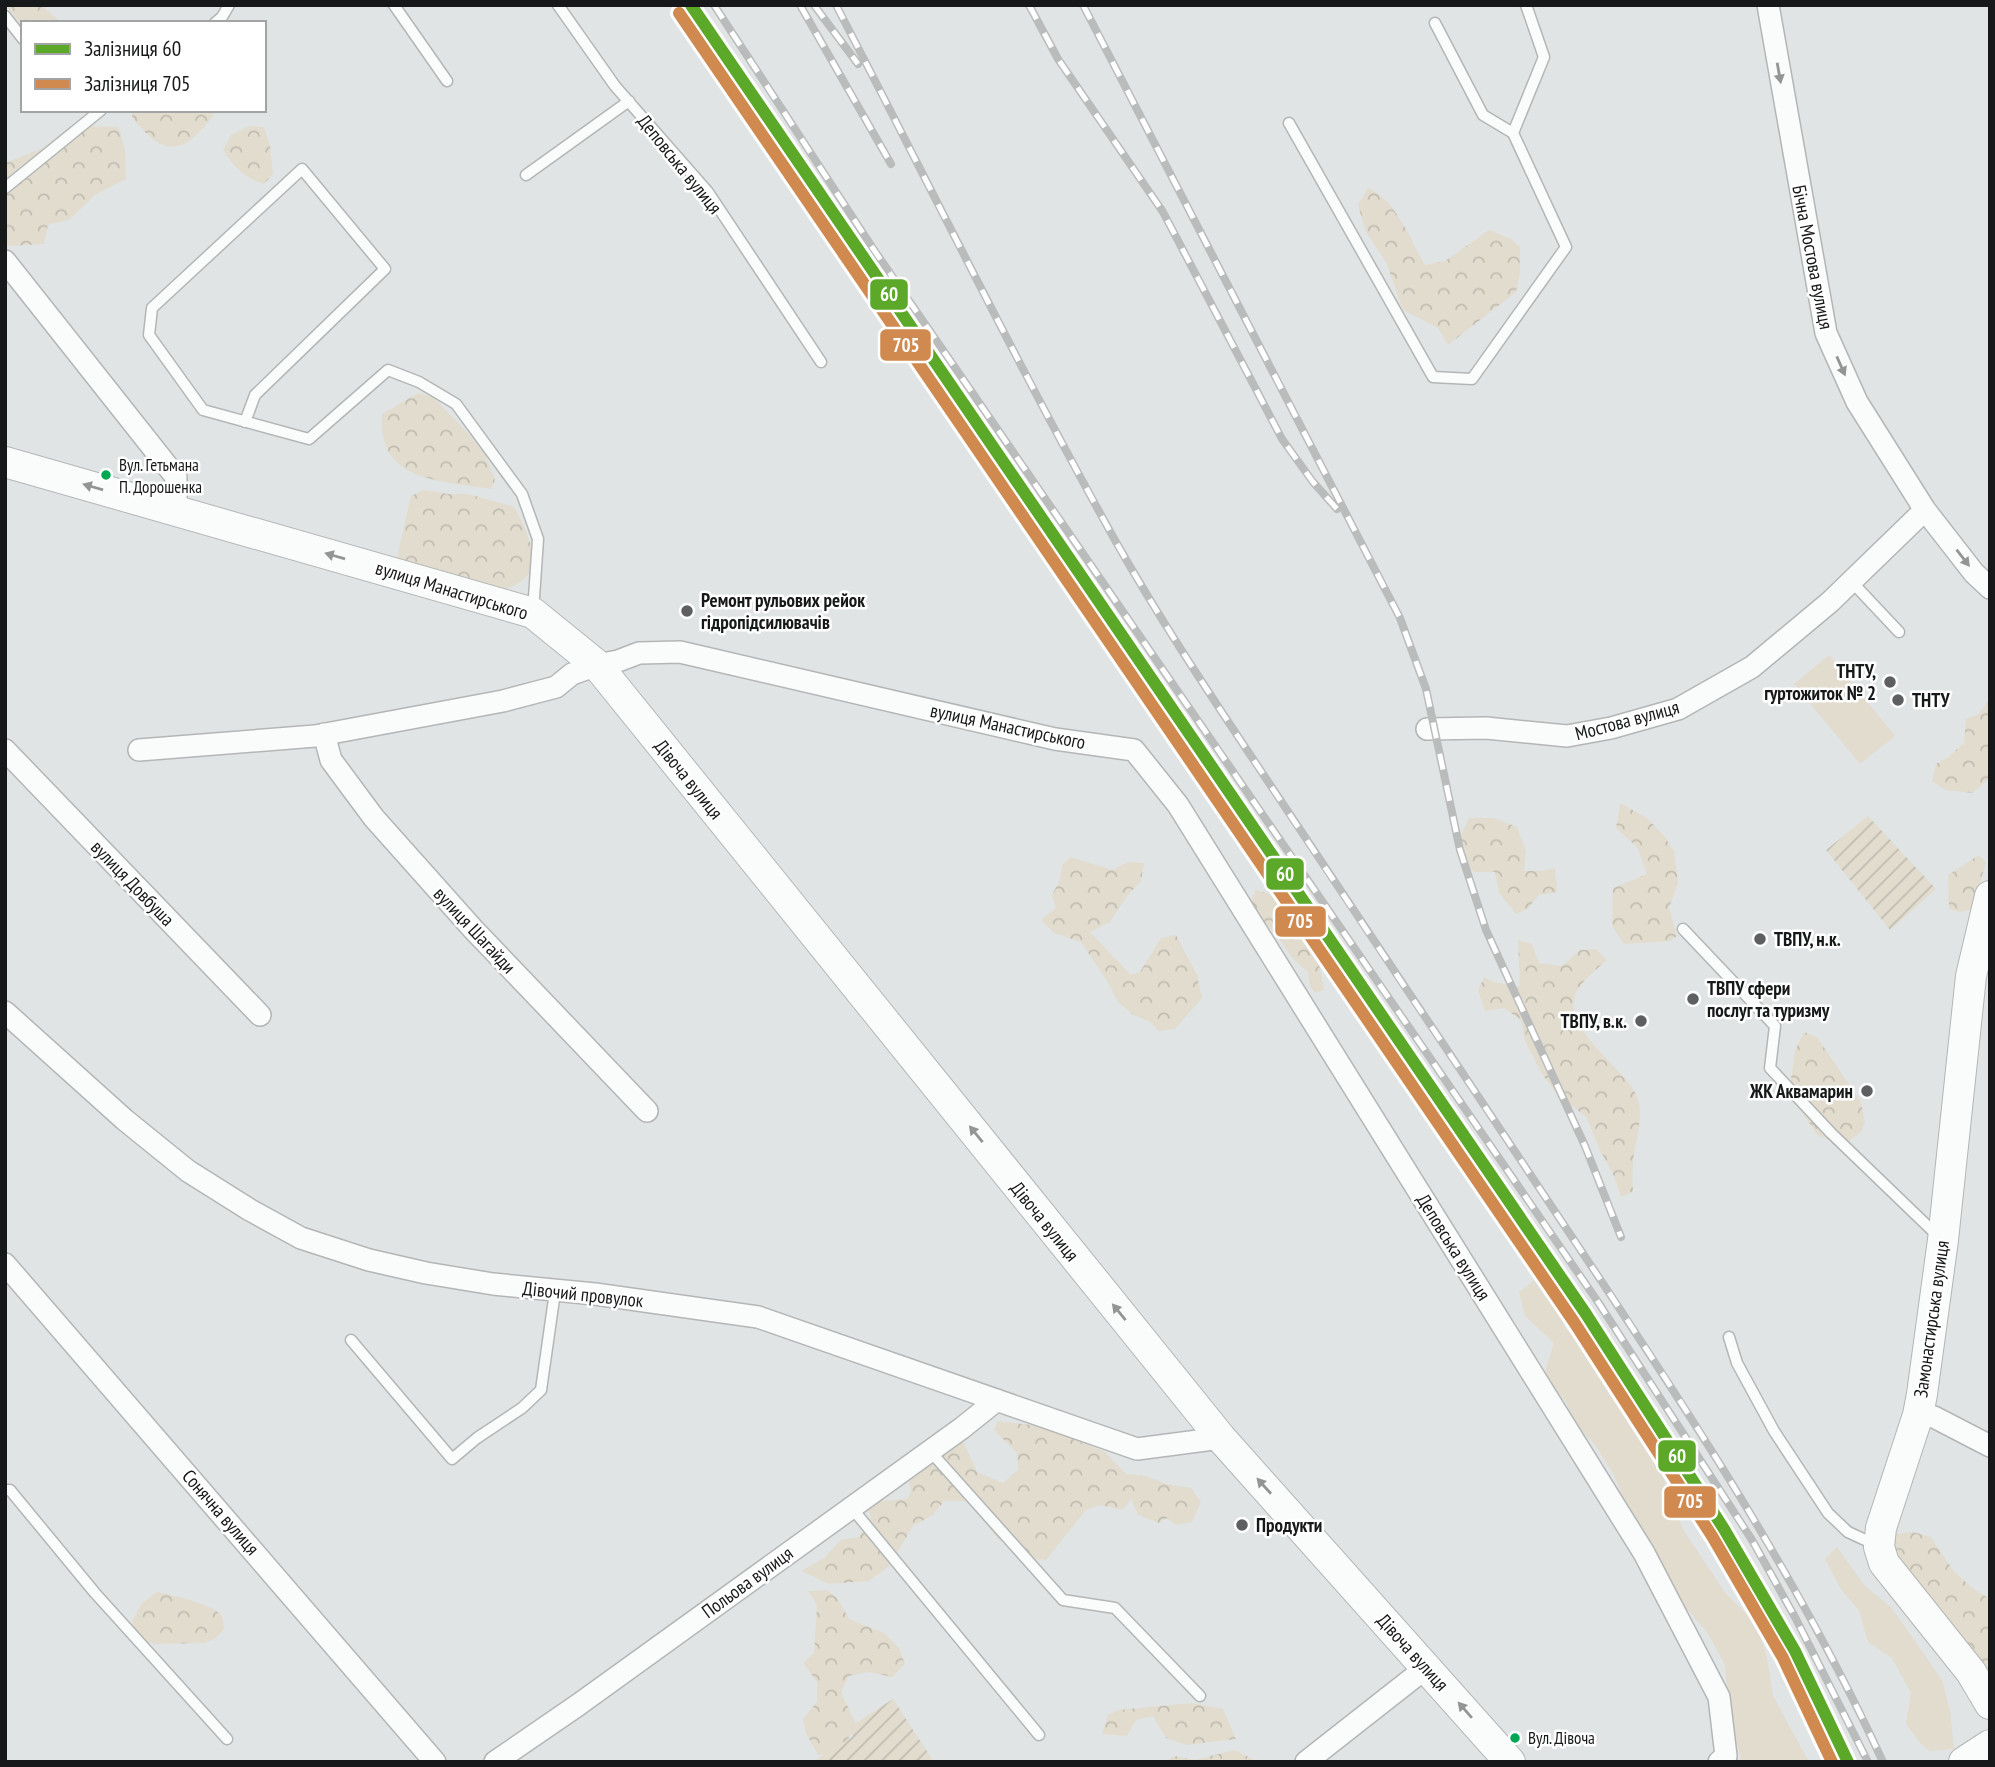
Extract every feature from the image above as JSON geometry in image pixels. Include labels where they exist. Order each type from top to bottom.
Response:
[{"type":"main road","name":"вулиця Манастирського","points":[[5,463],[533,613],[597,665]]},
{"type":"main road","name":"Дівоча вулиця","points":[[597,665],[1221,1438],[1427,1667],[1507,1761]]},
{"type":"main road","name":"Замонастирська вулиця","points":[[1879,1547],[1881,1528],[1918,1415],[1942,1240],[1971,976],[1990,896]]},
{"type":"main road","points":[[1879,1547],[1884,1563],[1971,1672],[1990,1703]]},
{"type":"main road","points":[[1964,1762],[1990,1745]]},
{"type":"street","name":"Бічна Мостова вулиця","points":[[1768,5],[1826,333],[1857,402],[1925,510],[1974,573],[1990,588]]},
{"type":"street","points":[[5,261],[176,477],[176,510]]},
{"type":"street","name":"Мостова вулиця","points":[[1427,729],[1486,728],[1567,736],[1611,728],[1678,709],[1752,667],[1830,602],[1925,510]]},
{"type":"street","name":"вулиця Манастирського","points":[[597,665],[639,653],[680,652],[1055,739],[1134,750]]},
{"type":"street","points":[[139,750],[324,734],[503,701],[556,687],[572,674],[597,665]]},
{"type":"street","name":"вулиця Шагайди","points":[[324,734],[331,760],[374,818],[473,929],[648,1111]]},
{"type":"street","name":"вулиця Довбуша","points":[[5,750],[260,1015]]},
{"type":"street","name":"Деповська вулиця","points":[[1134,750],[1178,805],[1644,1553],[1719,1697],[1726,1756],[1719,1762]]},
{"type":"street","name":"Дівочий провулок","points":[[5,1012],[125,1120],[188,1171],[250,1210],[302,1238],[369,1260],[426,1273],[758,1317],[1137,1449],[1221,1438]]},
{"type":"street","name":"Сонячна вулиця","points":[[5,1264],[435,1762]]},
{"type":"street","name":"Польова вулиця","points":[[495,1762],[578,1705],[997,1400]]},
{"type":"street","points":[[1918,1415],[1934,1416],[1990,1446]]},
{"type":"street","points":[[1306,1762],[1427,1667]]},
{"type":"lane","points":[[217,21],[229,5]]},
{"type":"lane","points":[[394,5],[447,81]]},
{"type":"lane","name":"Деповська вулиця","points":[[558,5],[629,101],[708,192],[821,362]]},
{"type":"lane","points":[[1513,133],[1544,57],[1526,5]]},
{"type":"lane","points":[[5,16],[21,36]]},
{"type":"lane","points":[[1289,123],[1433,377],[1472,379],[1566,247],[1513,133],[1483,115],[1435,23]]},
{"type":"lane","points":[[526,176],[629,101]]},
{"type":"lane","points":[[5,188],[94,112]]},
{"type":"lane","points":[[245,422],[255,394],[385,269],[302,169],[152,308],[149,335],[203,411],[309,439],[388,370],[419,382],[456,404],[522,494],[538,539],[533,613]]},
{"type":"lane","points":[[1851,581],[1899,632]]},
{"type":"lane","points":[[1683,929],[1775,1026],[1770,1068],[1831,1133],[1942,1240]]},
{"type":"lane","points":[[351,1340],[452,1459],[477,1438],[522,1408],[541,1390],[555,1292]]},
{"type":"lane","points":[[1729,1337],[1737,1363],[1774,1431],[1828,1513],[1848,1532],[1879,1547]]},
{"type":"lane","points":[[930,1451],[1063,1600],[1115,1608],[1200,1696]]},
{"type":"lane","points":[[5,1490],[10,1490],[95,1593],[227,1739]]},
{"type":"lane","points":[[851,1507],[1039,1735]]},
{"type":"green space","points":[[5,5],[41,5],[60,21],[21,21],[21,24]]},
{"type":"green space","points":[[133,112],[214,112],[189,141],[171,147],[147,134],[132,117]]},
{"type":"green space","points":[[70,126],[119,127],[125,150],[126,179],[95,195],[70,219],[48,225],[44,244],[9,246],[5,240],[5,163],[43,148]]},
{"type":"green space","points":[[249,126],[264,127],[270,146],[273,174],[264,184],[240,171],[223,150],[231,135]]},
{"type":"green space","points":[[1368,188],[1378,193],[1394,210],[1425,265],[1445,261],[1489,230],[1511,239],[1520,247],[1520,273],[1516,292],[1448,345],[1438,328],[1403,310],[1386,262],[1366,232],[1358,205]]},
{"type":"green space","points":[[418,393],[434,398],[485,454],[495,480],[491,489],[433,480],[401,466],[390,454],[383,437],[382,414]]},
{"type":"green space","points":[[424,490],[468,494],[514,507],[537,560],[530,572],[516,585],[497,590],[402,563],[397,558],[411,496]]},
{"type":"green space","points":[[1829,655],[1895,736],[1860,764],[1794,684]]},
{"type":"green space","points":[[1987,702],[1990,702],[1990,775],[1987,781],[1972,793],[1945,790],[1932,781],[1936,764],[1964,743],[1966,719],[1979,714]]},
{"type":"green space","points":[[1620,803],[1647,818],[1674,851],[1678,883],[1669,908],[1677,936],[1670,941],[1624,944],[1612,926],[1613,888],[1647,874],[1637,847],[1616,828]]},
{"type":"green space","points":[[1868,816],[1936,889],[1890,930],[1826,850]]},
{"type":"green space","points":[[1469,818],[1494,818],[1517,827],[1526,851],[1524,871],[1555,868],[1557,892],[1539,895],[1527,909],[1516,914],[1499,893],[1495,872],[1474,872],[1460,859],[1461,835]]},
{"type":"green space","points":[[1979,855],[1986,862],[1973,909],[1961,912],[1949,909],[1948,875]]},
{"type":"green space","points":[[1070,857],[1113,870],[1128,862],[1144,863],[1141,881],[1127,896],[1110,922],[1090,932],[1131,975],[1140,972],[1161,938],[1176,935],[1197,975],[1202,998],[1175,1029],[1159,1031],[1150,1022],[1132,1014],[1118,1002],[1081,942],[1054,933],[1041,920],[1056,908],[1052,895],[1060,880],[1062,865]]},
{"type":"green space","points":[[1256,890],[1271,895],[1295,915],[1318,959],[1324,990],[1315,993],[1310,986],[1308,971],[1293,959],[1275,933],[1256,913],[1250,903]]},
{"type":"green space","points":[[1518,940],[1532,944],[1539,963],[1562,966],[1580,950],[1596,949],[1607,960],[1577,991],[1574,1004],[1576,1018],[1584,1032],[1629,1083],[1639,1102],[1640,1120],[1633,1164],[1633,1192],[1621,1197],[1586,1117],[1556,1093],[1542,1074],[1525,1041],[1521,1020],[1504,1008],[1485,1011],[1478,990],[1484,977],[1494,982],[1520,987]]},
{"type":"green space","points":[[1804,1032],[1817,1037],[1861,1102],[1865,1122],[1861,1132],[1845,1144],[1818,1136],[1796,1104],[1791,1079],[1795,1051]]},
{"type":"green space","points":[[1535,1280],[1550,1296],[1566,1329],[1593,1355],[1630,1424],[1657,1459],[1684,1531],[1726,1594],[1756,1623],[1767,1657],[1773,1696],[1809,1762],[1742,1762],[1729,1717],[1725,1665],[1707,1632],[1678,1599],[1625,1503],[1614,1475],[1596,1446],[1576,1424],[1566,1402],[1547,1381],[1546,1368],[1554,1343],[1525,1316],[1519,1292]]},
{"type":"green space","points":[[998,1421],[1040,1426],[1105,1452],[1126,1474],[1146,1476],[1166,1484],[1191,1488],[1201,1502],[1192,1522],[1176,1525],[1167,1518],[1159,1523],[1138,1515],[1131,1499],[1123,1510],[1100,1505],[1086,1510],[1046,1560],[1020,1558],[1009,1545],[998,1539],[969,1501],[944,1501],[933,1515],[913,1526],[889,1566],[869,1581],[829,1584],[801,1571],[824,1558],[841,1540],[859,1537],[871,1519],[866,1502],[907,1499],[911,1492],[908,1472],[962,1439],[977,1472],[1003,1483],[1018,1470],[1017,1453],[994,1430]]},
{"type":"green space","points":[[1913,1532],[1931,1537],[1953,1570],[1971,1587],[1990,1599],[1990,1675],[1887,1572],[1894,1534]]},
{"type":"green space","points":[[1837,1547],[1865,1586],[1892,1608],[1942,1680],[1950,1710],[1954,1749],[1930,1751],[1906,1724],[1911,1693],[1892,1658],[1868,1642],[1859,1610],[1842,1591],[1825,1559]]},
{"type":"green space","points":[[827,1590],[838,1599],[849,1619],[884,1633],[899,1648],[905,1664],[892,1677],[869,1672],[849,1676],[841,1692],[856,1724],[840,1754],[818,1755],[806,1733],[803,1719],[817,1702],[817,1682],[803,1663],[814,1653],[817,1605],[808,1591]]},
{"type":"green space","points":[[157,1592],[211,1608],[222,1617],[224,1629],[215,1639],[203,1643],[155,1644],[135,1636],[132,1622],[141,1604]]},
{"type":"green space","points":[[893,1699],[934,1762],[813,1762],[853,1736],[848,1728]]},
{"type":"green space","points":[[1191,1703],[1223,1709],[1236,1739],[1186,1745],[1166,1738],[1153,1716],[1136,1720],[1127,1736],[1102,1734],[1108,1715],[1119,1710]]},
{"type":"green space","points":[[1234,1750],[1259,1762],[1165,1762],[1174,1756],[1195,1760]]},
{"type":"railway","points":[[714,5],[872,247],[1598,1302],[1752,1540],[1796,1619],[1868,1762]]},
{"type":"railway","points":[[800,5],[891,164]]},
{"type":"railway","points":[[814,5],[858,64]]},
{"type":"railway","points":[[836,5],[1044,409],[1132,570],[1219,708],[1611,1295],[1736,1490],[1814,1624],[1883,1762]]},
{"type":"railway","points":[[1029,5],[1058,59],[1163,212],[1282,439],[1313,482],[1337,509]]},
{"type":"railway","points":[[1083,5],[1400,618],[1426,689],[1460,850],[1486,930],[1585,1146],[1621,1237]]},
{"type":"rail line","name":"60","points":[[691,5],[1586,1314],[1724,1529],[1795,1651],[1848,1762]]},
{"type":"rail line","name":"705","points":[[679,13],[1574,1322],[1712,1536],[1783,1658],[1832,1762]]},
{"type":"place","name":"Вул. Гетьмана П. Дорошенка","points":[[106,475]]},
{"type":"place","name":"Ремонт рульових рейок гідропідсилювачів","points":[[687,611]]},
{"type":"place","name":"ТНТУ, гуртожиток № 2","points":[[1890,682]]},
{"type":"place","name":"ТНТУ","points":[[1898,700]]},
{"type":"place","name":"ТВПУ, н.к.","points":[[1760,939]]},
{"type":"place","name":"ТВПУ сфери послуг та туризму","points":[[1693,999]]},
{"type":"place","name":"ТВПУ, в.к.","points":[[1641,1021]]},
{"type":"place","name":"ЖК Аквамарин","points":[[1867,1091]]},
{"type":"place","name":"Продукти","points":[[1242,1525]]},
{"type":"place","name":"Вул. Дівоча","points":[[1515,1738]]}]
